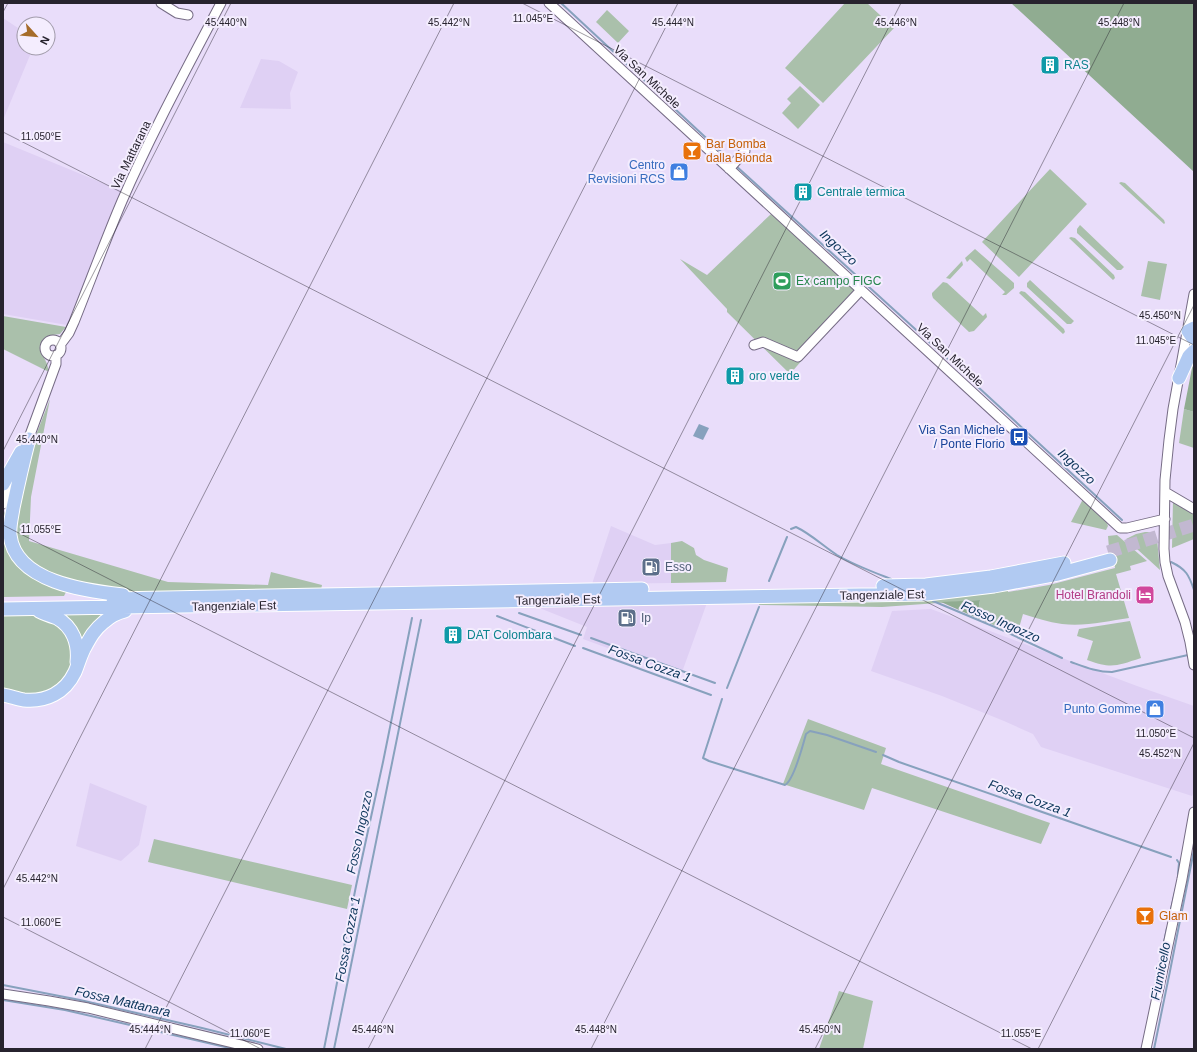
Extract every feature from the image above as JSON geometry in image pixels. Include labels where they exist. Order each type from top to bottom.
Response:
[{"type":"highway","points":[[1178,378],[1189,356],[1194,351]]},
{"type":"highway","points":[[3,484],[29,439]]},
{"type":"highway","points":[[29,439],[19,478],[10,533],[11,542],[21,561],[37,573],[64,584],[92,592],[152,598]]},
{"type":"highway","name":"Tangenziale Est","points":[[3,601],[926,585],[991,577],[1109,556],[1058,574],[994,586],[927,594],[3,610]]},
{"type":"highway","points":[[3,695],[24,700],[37,700],[54,695],[61,691],[68,683],[95,630],[116,613],[171,607]]},
{"type":"highway","points":[[34,609],[58,619],[66,625],[78,647],[77,665]]},
{"type":"street","points":[[161,3],[177,13],[188,15]]},
{"type":"street","name":"Via Mattarana","points":[[60,345],[69,333],[74,322],[134,176],[221,3]]},
{"type":"street","name":"Via San Michele","points":[[549,3],[732,165],[861,290],[1120,528],[1127,528],[1165,518]]},
{"type":"street","points":[[732,165],[745,151]]},
{"type":"street","points":[[754,345],[763,342],[798,357],[861,290]]},
{"type":"street","points":[[1194,294],[1192,332],[1178,378],[1169,440],[1165,492],[1164,549],[1168,576],[1186,622],[1194,664]]},
{"type":"street","name":"Via Mattarana","points":[[51,341],[60,337],[74,322]]},
{"type":"street","points":[[3,504],[51,379],[52,354],[45,347],[51,341],[60,345],[60,351],[52,354]]},
{"type":"street","points":[[1165,492],[1194,508]]},
{"type":"street","points":[[1146,1049],[1182,879],[1194,812]]},
{"type":"street","points":[[3,994],[88,1008],[258,1049]]},
{"type":"shaded area","points":[[3,18],[16,27],[16,56],[30,56],[3,120]]},
{"type":"shaded area","points":[[261,59],[279,61],[298,72],[290,93],[291,109],[240,108]]},
{"type":"shaded area","points":[[3,142],[122,191],[67,325],[3,314]]},
{"type":"shaded area","points":[[611,526],[655,545],[671,543],[671,583],[592,584]]},
{"type":"shaded area","points":[[708,600],[681,675],[583,639],[587,627],[527,603]]},
{"type":"shaded area","points":[[931,609],[1194,706],[1194,792],[1192,796],[1041,747],[1033,734],[1004,721],[942,696],[871,671],[892,611]]},
{"type":"shaded area","points":[[90,783],[147,806],[139,845],[121,861],[76,846]]},
{"type":"green space","points":[[845,3],[867,3],[894,28],[823,103],[785,68]]},
{"type":"green space","points":[[1011,3],[1194,3],[1194,172]]},
{"type":"green space","points":[[607,10],[629,31],[618,43],[596,22]]},
{"type":"green space","points":[[800,86],[820,105],[798,129],[782,113],[791,103],[787,99]]},
{"type":"green space","points":[[1050,169],[1087,204],[1019,277],[982,242]]},
{"type":"green space","points":[[1119,183],[1125,183],[1164,220],[1165,223],[1164,224]]},
{"type":"green space","points":[[771,214],[861,290],[859,295],[790,374],[727,312],[727,309],[680,259],[707,275]]},
{"type":"green space","points":[[1080,225],[1124,267],[1121,270],[1117,270],[1077,233],[1077,229]]},
{"type":"green space","points":[[1069,238],[1075,238],[1114,275],[1115,278],[1113,280]]},
{"type":"green space","points":[[975,249],[1014,283],[1014,288],[1006,295],[1002,295],[1005,292],[970,259],[967,262],[965,258]]},
{"type":"green space","points":[[962,261],[963,265],[950,279],[946,278]]},
{"type":"green space","points":[[1148,261],[1167,264],[1160,300],[1141,296]]},
{"type":"green space","points":[[1030,280],[1074,321],[1071,324],[1067,324],[1027,287],[1027,283]]},
{"type":"green space","points":[[943,282],[947,283],[983,316],[986,313],[987,317],[974,331],[969,332],[933,298],[932,293]]},
{"type":"green space","points":[[1021,291],[1025,292],[1064,329],[1065,332],[1063,334],[1019,293]]},
{"type":"green space","points":[[3,316],[66,327],[60,334],[53,335],[44,341],[41,351],[49,372],[3,349]]},
{"type":"green space","points":[[1194,363],[1194,412],[1184,409]]},
{"type":"green space","points":[[50,399],[31,497],[29,541],[168,582],[268,585],[271,572],[322,585],[321,590],[106,593],[36,569],[21,551],[15,532],[27,458]]},
{"type":"green space","points":[[1184,409],[1194,412],[1194,448],[1179,443]]},
{"type":"green space","points":[[15,486],[9,542],[63,588],[66,592],[64,596],[3,597],[3,516]]},
{"type":"green space","points":[[1083,499],[1107,523],[1108,526],[1106,530],[1071,522]]},
{"type":"green space","points":[[1173,500],[1194,511],[1194,539],[1172,548]]},
{"type":"green space","points":[[1145,532],[1152,533],[1157,539],[1160,570],[1126,539],[1136,534]]},
{"type":"green space","points":[[1117,535],[1147,561],[1130,566],[1131,570],[1116,574],[1129,618],[1070,625],[1042,620],[1023,614],[1017,635],[977,618],[980,600],[882,607],[759,605],[760,602],[981,594],[1008,590],[1008,592],[1049,585],[1115,568],[1109,548],[1108,536]]},
{"type":"green space","points":[[682,541],[694,548],[696,555],[704,560],[728,568],[726,582],[671,583],[671,543]]},
{"type":"green space","points":[[980,600],[977,618],[941,602]]},
{"type":"green space","points":[[62,613],[105,614],[84,644]]},
{"type":"green space","points":[[3,615],[45,616],[66,631],[75,661],[67,680],[43,696],[3,691]]},
{"type":"green space","points":[[1130,621],[1141,658],[1114,665],[1102,665],[1087,660],[1093,641],[1077,636],[1079,629]]},
{"type":"green space","points":[[808,719],[886,748],[881,764],[1050,823],[1041,844],[872,788],[864,810],[783,784]]},
{"type":"green space","points":[[154,839],[352,885],[347,909],[148,862]]},
{"type":"green space","points":[[839,991],[873,1001],[863,1049],[819,1049]]},
{"type":"water","points":[[699,424],[709,428],[703,440],[693,436]]},
{"type":"waterway","name":"Ingozzo","points":[[561,3],[732,162]]},
{"type":"waterway","name":"Ingozzo","points":[[735,165],[1122,520]]},
{"type":"waterway","name":"Fosso Ingozzo","points":[[791,529],[796,527],[807,533],[843,559],[891,579]]},
{"type":"waterway","name":"Fosso Ingozzo","points":[[769,581],[787,537]]},
{"type":"waterway","name":"Fiumicello","points":[[1171,562],[1184,570],[1194,590]]},
{"type":"waterway","name":"Fosso Ingozzo","points":[[933,601],[1002,630],[1062,658]]},
{"type":"waterway","name":"Fosso Ingozzo","points":[[727,688],[759,607]]},
{"type":"waterway","name":"Fosso Ingozzo","points":[[519,613],[581,635]]},
{"type":"waterway","name":"Fossa Cozza 1","points":[[497,616],[575,646]]},
{"type":"waterway","name":"Fosso Ingozzo","points":[[324,1049],[356,886],[412,618]]},
{"type":"waterway","name":"Fossa Cozza 1","points":[[334,1049],[421,620]]},
{"type":"waterway","name":"Fosso Ingozzo","points":[[591,638],[715,683]]},
{"type":"waterway","name":"Fossa Cozza 1","points":[[583,648],[711,695]]},
{"type":"waterway","name":"Fosso Ingozzo","points":[[1071,662],[1096,670],[1112,672],[1188,655]]},
{"type":"waterway","name":"Fossa Cozza 1","points":[[722,699],[703,758],[709,761],[785,785],[792,776],[798,762],[806,734],[810,731],[827,735],[876,752]]},
{"type":"waterway","name":"Fossa Cozza 1","points":[[883,755],[899,762],[1171,857]]},
{"type":"waterway","name":"Fiumicello","points":[[1154,1049],[1194,850]]},
{"type":"waterway","name":"Fossa Cozza 1","points":[[1177,860],[1179,863],[1178,874]]},
{"type":"waterway","name":"Fossa Cozza 1","points":[[1170,913],[1176,888]]},
{"type":"waterway","name":"Fossa Cozza 1","points":[[1158,971],[1167,928]]},
{"type":"waterway","name":"Fossa Mattanara","points":[[3,985],[80,1000],[286,1049]]},
{"type":"waterway","points":[[3,1000],[65,1010],[234,1049]]},
{"type":"tunnel","points":[[1108,552],[1194,525]]},
{"type":"place","name":"RAS","points":[[1050,65]]},
{"type":"place","name":"Bar Bomba dalla Bionda","points":[[692,151]]},
{"type":"place","name":"Centro Revisioni RCS","points":[[679,172]]},
{"type":"place","name":"Centrale termica","points":[[803,192]]},
{"type":"place","name":"Ex campo FIGC","points":[[782,281]]},
{"type":"place","name":"oro verde","points":[[735,376]]},
{"type":"place","name":"Via San Michele / Ponte Florio","points":[[1019,437]]},
{"type":"place","name":"Esso","points":[[651,567]]},
{"type":"place","name":"Hotel Brandoli","points":[[1145,595]]},
{"type":"place","name":"Ip","points":[[627,618]]},
{"type":"place","name":"DAT Colombara","points":[[453,635]]},
{"type":"place","name":"Punto Gomme","points":[[1155,709]]},
{"type":"place","name":"Glam","points":[[1145,916]]}]
